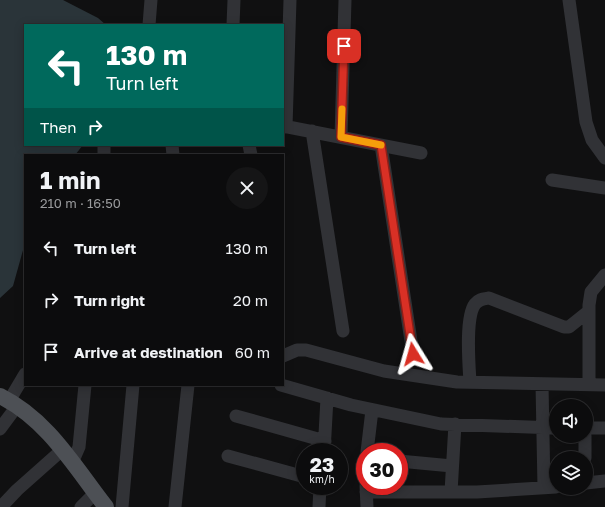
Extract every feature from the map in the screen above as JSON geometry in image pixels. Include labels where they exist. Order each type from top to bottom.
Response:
[{"type":"main road","points":[[9,401],[42,426],[106,507]]},
{"type":"street","points":[[149,24],[151,0]]},
{"type":"street","points":[[233,24],[234,0]]},
{"type":"street","points":[[290,0],[285,126],[421,153]]},
{"type":"street","points":[[341,137],[345,0]]},
{"type":"street","points":[[569,0],[586,122],[592,140],[605,158]]},
{"type":"street","points":[[312,132],[343,331]]},
{"type":"street","points":[[381,145],[413,354]]},
{"type":"street","points":[[552,180],[605,188]]},
{"type":"street","points":[[589,385],[589,311],[592,292],[605,275]]},
{"type":"street","points":[[470,382],[469,324],[474,306],[481,299],[489,298],[564,327],[569,326],[589,311]]},
{"type":"street","points":[[284,356],[297,350],[306,350],[384,370],[470,382],[605,385]]},
{"type":"street","points":[[0,430],[9,401],[24,376]]},
{"type":"street","points":[[542,384],[542,428],[549,480]]},
{"type":"street","points":[[72,463],[79,447],[85,386]]},
{"type":"street","points":[[122,507],[133,386]]},
{"type":"street","points":[[175,507],[188,386]]},
{"type":"street","points":[[284,386],[372,410],[441,424],[549,428]]},
{"type":"street","points":[[324,443],[327,398]]},
{"type":"street","points":[[368,443],[372,410]]},
{"type":"street","points":[[236,416],[315,443]]},
{"type":"street","points":[[451,492],[455,424]]},
{"type":"street","points":[[593,428],[605,428]]},
{"type":"street","points":[[1,507],[17,490],[62,450]]},
{"type":"street","points":[[228,456],[296,475]]},
{"type":"street","points":[[408,462],[452,466]]},
{"type":"street","points":[[593,482],[605,481]]},
{"type":"street","points":[[408,490],[451,492],[549,487]]},
{"type":"street","points":[[81,507],[95,493]]},
{"type":"street","points":[[319,507],[320,495]]},
{"type":"street","points":[[366,495],[366,507]]},
{"type":"shaded area","points":[[0,0],[63,0],[98,18],[105,24],[24,24],[24,146],[82,146],[76,154],[24,154],[24,247],[13,286],[0,298]]},
{"type":"slow traffic","points":[[342,109],[341,137],[381,145]]},
{"type":"route","points":[[344,46],[341,137],[381,145],[413,354]]}]
